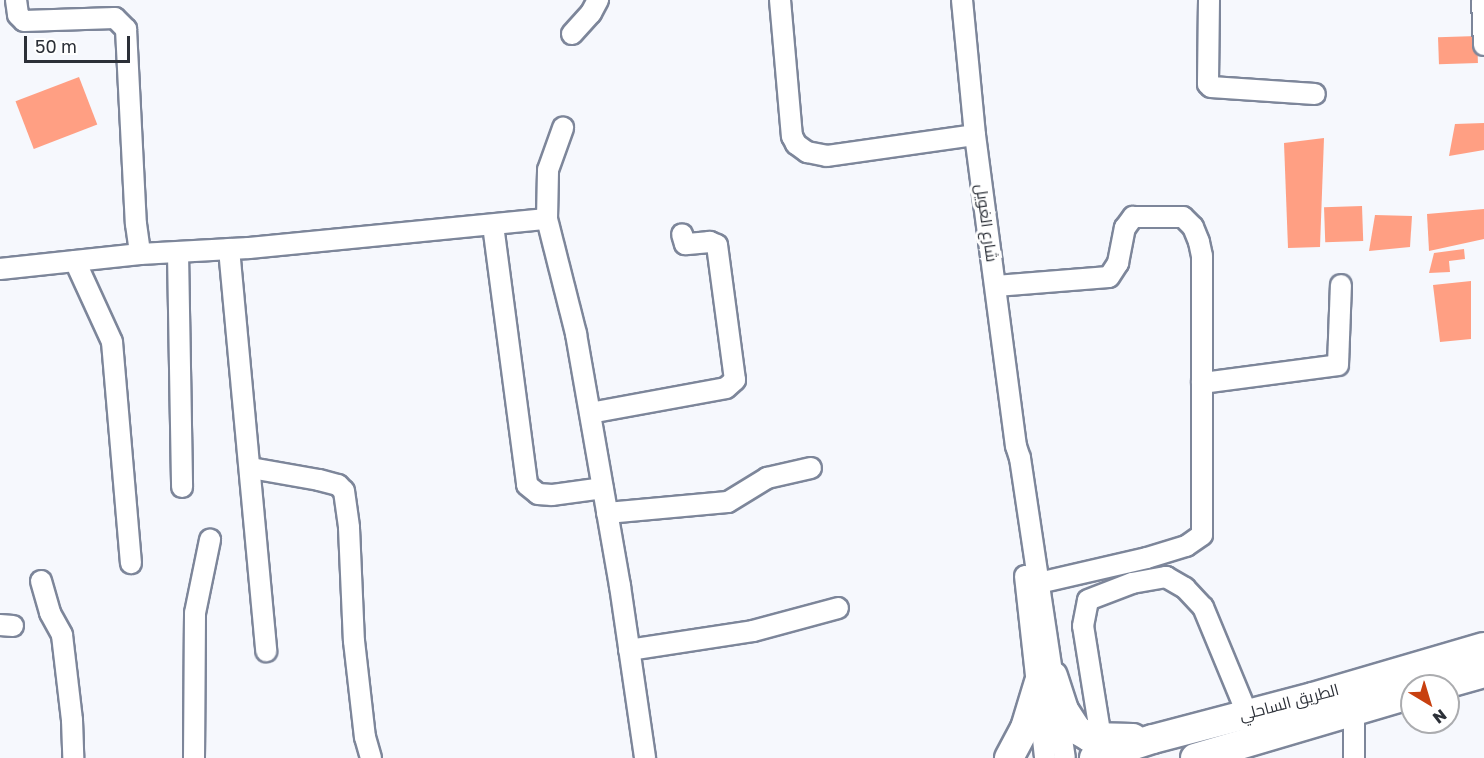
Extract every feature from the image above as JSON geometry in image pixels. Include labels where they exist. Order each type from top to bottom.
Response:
[{"type":"highway","name":"الطريق الساحلي","points":[[1098,748],[1153,739],[1313,697],[1484,647]]},
{"type":"highway","points":[[1460,680],[1484,673]]},
{"type":"highway","points":[[1046,679],[1077,730],[1089,737],[1098,748]]},
{"type":"highway","points":[[1009,758],[1046,679]]},
{"type":"highway","name":"الطريق الساحلي","points":[[1195,758],[1400,698]]},
{"type":"street","points":[[16,0],[18,15],[24,21],[115,18],[126,29],[136,224],[140,254]]},
{"type":"street","points":[[573,34],[591,13],[598,0]]},
{"type":"street","points":[[780,0],[792,136],[799,147],[813,154],[827,156],[975,135]]},
{"type":"street","name":"شارع الغويل","points":[[962,0],[975,135],[1016,446],[1039,583],[1046,679],[1045,758]]},
{"type":"street","points":[[1209,0],[1208,84],[1211,87],[1315,94]]},
{"type":"street","points":[[1482,0],[1484,45]]},
{"type":"street","points":[[563,128],[547,177],[547,219],[576,334],[603,488],[645,758]]},
{"type":"street","points":[[996,285],[1109,277],[1118,263],[1125,228],[1131,219],[1183,217],[1193,226],[1202,256],[1202,536],[1186,546],[1147,558],[1039,583]]},
{"type":"street","points":[[0,268],[140,254],[178,254],[547,219]]},
{"type":"street","points":[[493,225],[527,485],[538,494],[552,495],[603,488]]},
{"type":"street","points":[[590,413],[726,388],[735,380],[717,245],[710,242],[686,244],[682,234]]},
{"type":"street","points":[[229,249],[235,331],[251,468],[266,651]]},
{"type":"street","points":[[178,254],[182,486]]},
{"type":"street","points":[[75,261],[112,342],[131,563]]},
{"type":"street","points":[[1202,383],[1338,365],[1341,285]]},
{"type":"street","name":"شارع الغويل","points":[[1016,446],[1011,464],[1046,679],[1065,758]]},
{"type":"street","points":[[251,468],[319,480],[338,485],[344,491],[349,528],[354,641],[365,737],[371,758]]},
{"type":"street","points":[[607,513],[728,502],[767,478],[811,468]]},
{"type":"street","points":[[194,758],[195,613],[210,540]]},
{"type":"street","points":[[1098,748],[1083,626],[1088,600],[1132,583],[1166,577],[1185,588],[1203,607],[1247,713]]},
{"type":"street","points":[[41,581],[50,614],[62,635],[72,720],[73,758]]},
{"type":"street","points":[[629,650],[753,631],[838,608]]},
{"type":"street","points":[[1354,711],[1354,758]]},
{"type":"building","points":[[1477,36],[1478,63],[1439,64],[1438,37]]},
{"type":"building","points":[[79,77],[97,125],[34,149],[16,101]]},
{"type":"building","points":[[1484,123],[1484,150],[1449,156],[1455,124]]},
{"type":"building","points":[[1324,138],[1320,247],[1288,248],[1284,143]]},
{"type":"building","points":[[1362,206],[1363,241],[1325,242],[1324,207]]},
{"type":"building","points":[[1484,209],[1484,239],[1429,251],[1427,214]]},
{"type":"building","points":[[1375,215],[1412,216],[1410,247],[1369,251]]},
{"type":"building","points":[[1464,249],[1465,259],[1449,261],[1450,272],[1429,273],[1434,253]]},
{"type":"building","points":[[1471,281],[1471,339],[1440,342],[1433,285]]}]
